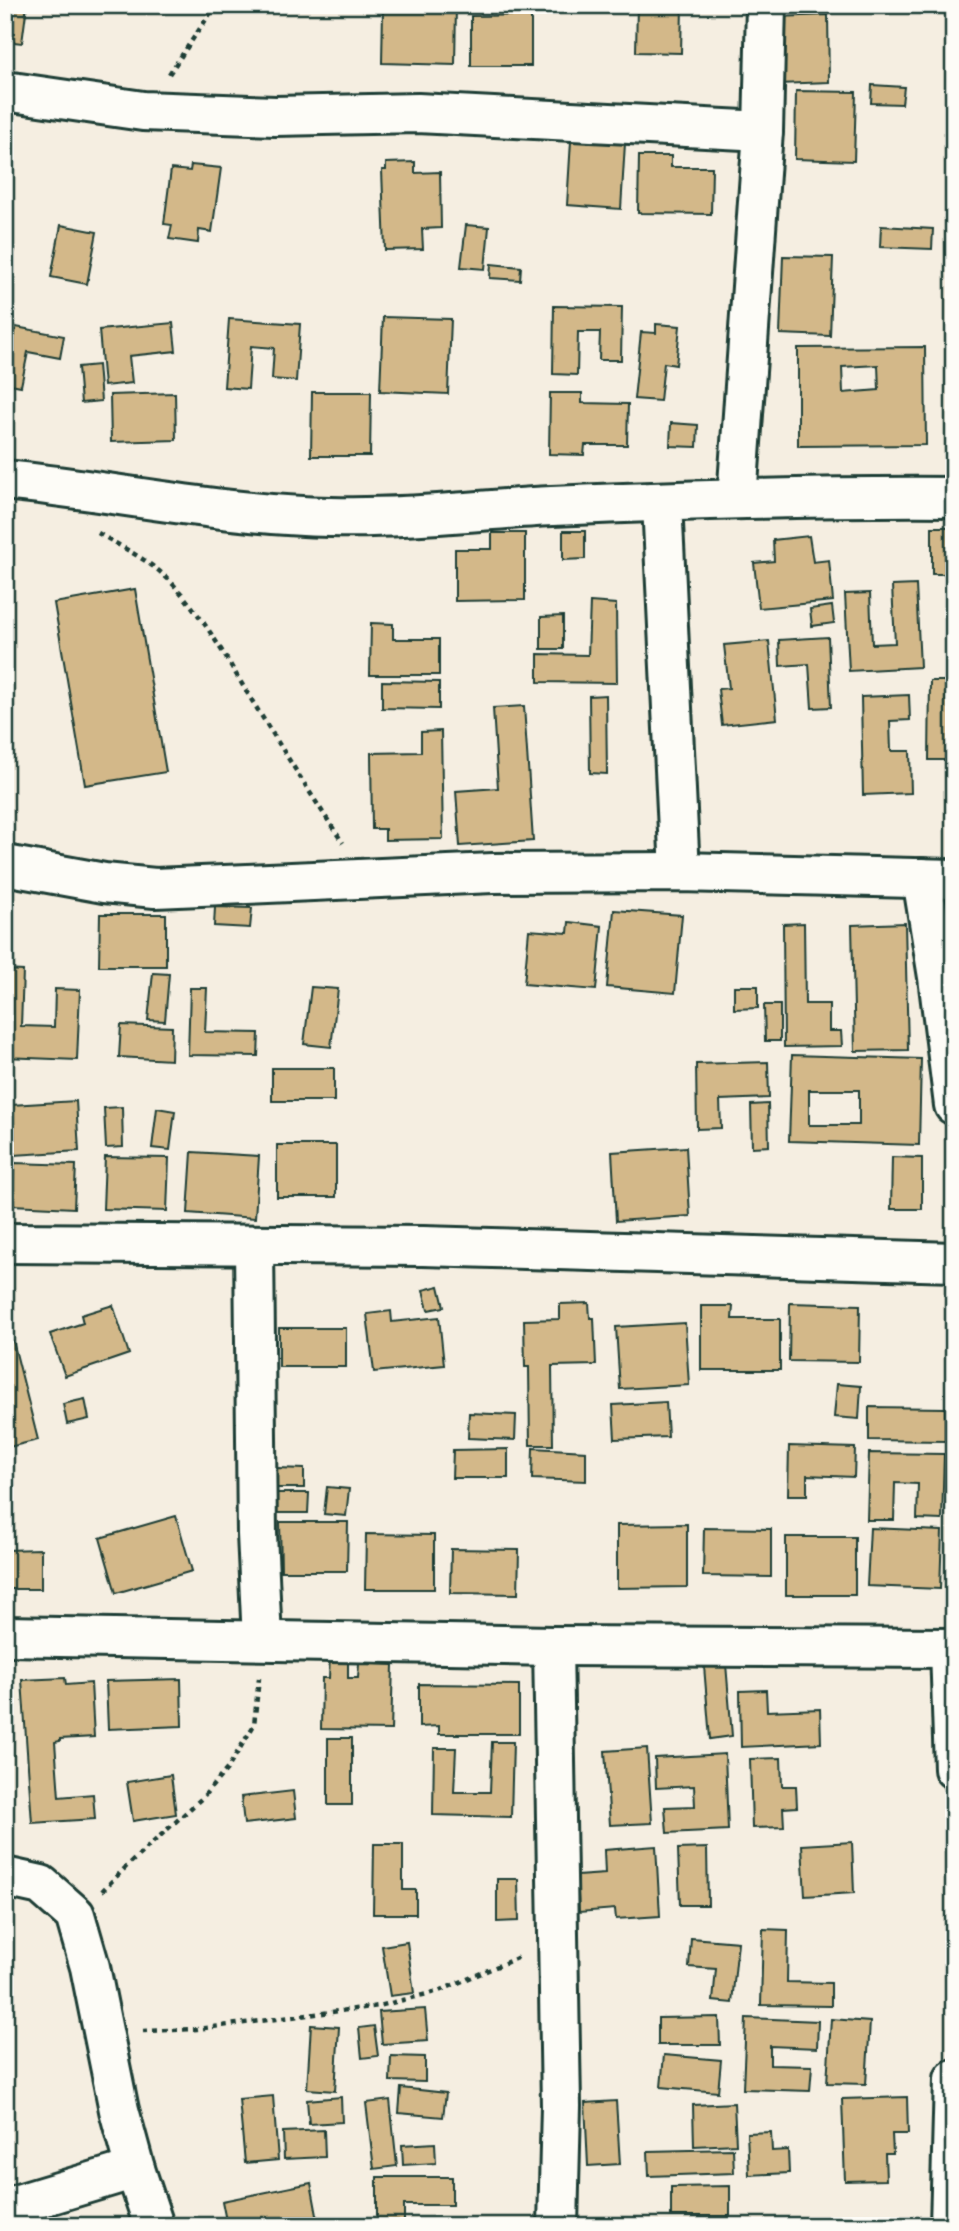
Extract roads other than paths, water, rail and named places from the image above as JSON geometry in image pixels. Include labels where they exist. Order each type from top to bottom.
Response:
[{"type":"street","points":[[737,499],[763,131],[766,5]]},
{"type":"street","points":[[5,91],[143,111],[275,116],[418,113],[763,131]]},
{"type":"street","points":[[5,480],[225,510],[331,517],[737,499],[954,497]]},
{"type":"street","points":[[662,503],[680,872]]},
{"type":"street","points":[[5,865],[104,883],[155,888],[493,873],[680,872],[938,878],[938,978],[954,1105]]},
{"type":"street","points":[[5,1243],[423,1246],[954,1262]]},
{"type":"street","points":[[254,1245],[257,1534],[262,1640]]},
{"type":"street","points":[[5,1636],[553,1646],[952,1648],[954,1769]]},
{"type":"street","points":[[553,1646],[561,2106],[558,2226]]},
{"type":"street","points":[[5,1877],[41,1885],[75,1915],[90,1967],[119,2110],[154,2226]]},
{"type":"street","points":[[950,2226],[954,2078]]},
{"type":"street","points":[[5,2208],[135,2169]]}]
